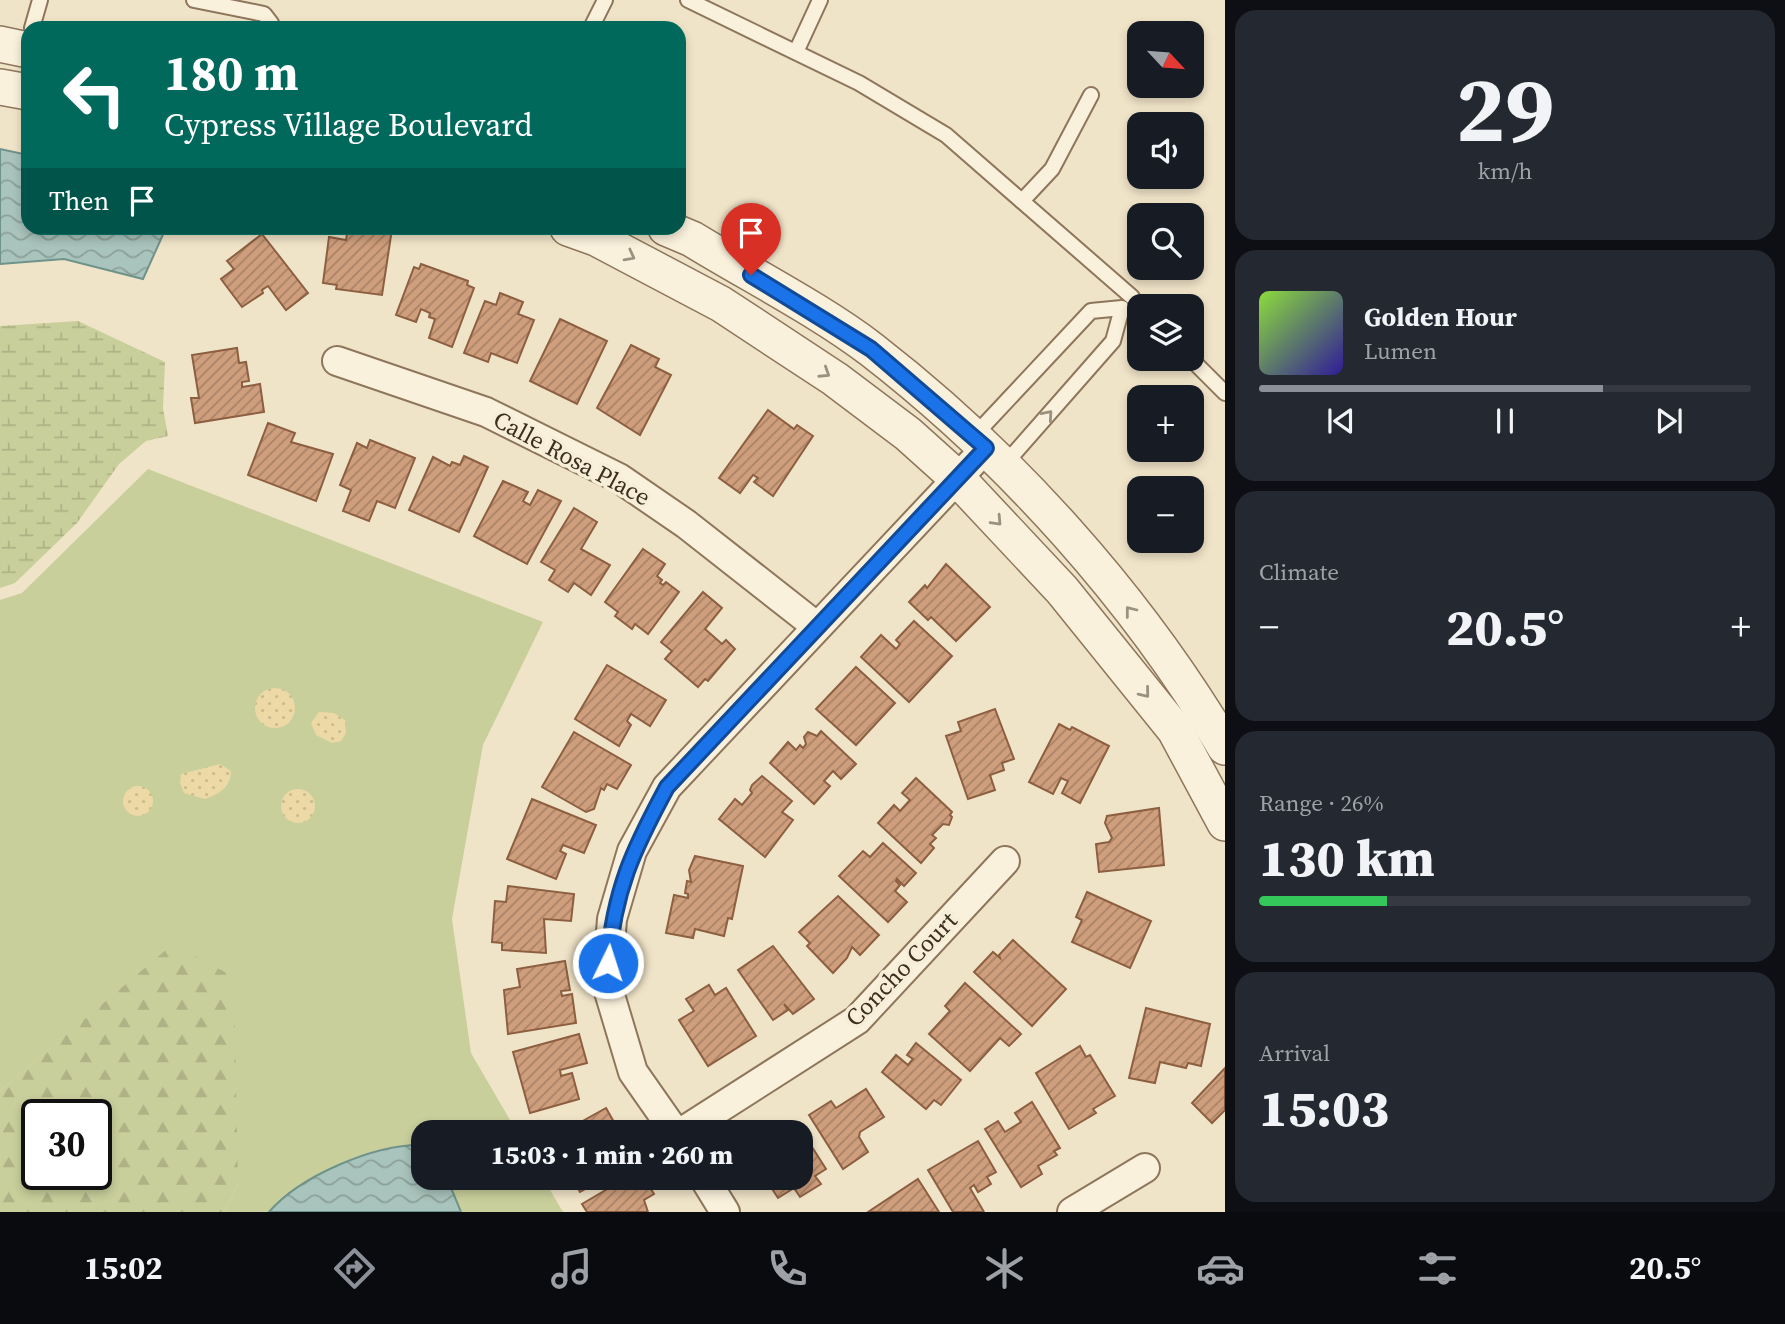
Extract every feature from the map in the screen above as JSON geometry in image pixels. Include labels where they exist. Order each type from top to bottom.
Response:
[{"type":"street","points":[[0,44],[21,48]]},
{"type":"street","points":[[0,87],[21,91]]},
{"type":"street","points":[[588,235],[722,304],[835,379],[908,434],[957,478],[1062,590],[1175,730],[1225,823]]},
{"type":"street","points":[[683,235],[871,349],[987,451],[1083,549],[1192,690],[1225,747]]},
{"type":"street","name":"Calle Rosa Place","points":[[337,360],[486,412],[619,478],[687,524],[817,626]]},
{"type":"street","points":[[667,1120],[633,1072],[607,985],[612,919],[632,851],[667,787],[957,478],[987,451]]},
{"type":"street","name":"Concho Court","points":[[700,1120],[857,1020],[1005,861]]},
{"type":"street","points":[[1072,1212],[1145,1168]]},
{"type":"street","points":[[711,1190],[725,1212]]},
{"type":"lane","points":[[34,21],[40,0]]},
{"type":"lane","points":[[194,0],[264,14],[269,21]]},
{"type":"lane","points":[[594,21],[605,0]]},
{"type":"lane","points":[[688,0],[859,83],[946,135],[1022,201],[1127,299]]},
{"type":"lane","points":[[796,52],[820,0]]},
{"type":"lane","points":[[1022,201],[1052,169],[1091,95]]},
{"type":"lane","points":[[987,451],[1091,311],[1127,305]]},
{"type":"lane","points":[[987,451],[1113,341],[1127,314]]},
{"type":"lane","points":[[1203,371],[1225,393]]},
{"type":"green space","points":[[78,321],[165,362],[163,408],[168,436],[146,441],[119,464],[77,523],[15,583],[0,588],[0,326]]},
{"type":"green space","points":[[148,469],[543,622],[483,745],[452,919],[471,1053],[510,1120],[411,1120],[411,1190],[550,1190],[563,1212],[225,1212],[238,1184],[173,945],[0,1091],[0,600],[22,593]]},
{"type":"green space","points":[[173,944],[234,977],[238,1184],[225,1212],[0,1212],[0,1091]]},
{"type":"sand","points":[[275,688],[289,694],[295,708],[289,722],[275,728],[261,722],[255,708],[261,694]]},
{"type":"sand","points":[[319,712],[334,713],[345,720],[346,733],[341,741],[332,743],[316,735],[311,723]]},
{"type":"sand","points":[[220,764],[231,771],[229,781],[223,789],[205,799],[184,793],[180,783],[181,774]]},
{"type":"sand","points":[[138,786],[149,790],[153,801],[149,812],[138,816],[127,812],[123,801],[127,790]]},
{"type":"sand","points":[[298,789],[310,794],[315,806],[310,818],[298,823],[286,818],[281,806],[286,794]]},
{"type":"water","points":[[0,149],[21,154],[21,235],[163,235],[143,279],[64,259],[0,264]]},
{"type":"water","points":[[401,1146],[411,1146],[411,1190],[452,1190],[461,1212],[269,1212],[299,1186],[338,1165]]},
{"type":"building","points":[[263,235],[308,293],[286,310],[268,286],[262,290],[263,293],[242,307],[221,279],[234,269],[227,261]]},
{"type":"building","points":[[347,235],[391,235],[382,295],[336,289],[337,285],[323,283],[329,237],[346,240]]},
{"type":"building","points":[[421,264],[468,281],[467,285],[474,288],[452,347],[429,338],[435,319],[429,317],[430,313],[421,309],[416,322],[396,315],[414,267],[419,269]]},
{"type":"building","points":[[500,293],[523,302],[518,314],[534,320],[517,363],[491,353],[488,362],[464,353],[485,301],[496,305]]},
{"type":"building","points":[[560,319],[607,341],[577,404],[530,381]]},
{"type":"building","points":[[631,345],[659,359],[655,367],[671,375],[640,435],[597,408]]},
{"type":"building","points":[[237,348],[239,363],[246,362],[249,381],[242,382],[242,387],[260,384],[264,412],[195,423],[191,398],[199,398],[192,355]]},
{"type":"building","points":[[768,410],[794,429],[797,425],[813,436],[773,496],[754,482],[758,478],[753,475],[740,493],[719,478]]},
{"type":"building","points":[[268,423],[295,433],[291,442],[333,454],[316,501],[248,475]]},
{"type":"building","points":[[370,440],[415,458],[395,508],[377,501],[369,521],[343,511],[351,490],[340,485],[357,443],[367,448]]},
{"type":"building","points":[[464,456],[488,467],[459,532],[409,510],[433,457],[450,466],[452,462],[460,465]]},
{"type":"building","points":[[503,481],[528,492],[523,501],[530,505],[538,490],[561,501],[527,564],[474,536]]},
{"type":"building","points":[[574,508],[597,522],[581,549],[610,565],[591,595],[574,583],[568,592],[549,580],[555,570],[541,562]]},
{"type":"building","points":[[643,549],[665,564],[657,576],[662,580],[660,583],[663,585],[666,582],[679,592],[648,634],[635,624],[632,629],[615,616],[618,612],[605,602]]},
{"type":"building","points":[[946,564],[990,607],[956,641],[931,617],[928,620],[909,602],[925,585],[927,588]]},
{"type":"building","points":[[703,592],[722,608],[705,629],[722,644],[726,640],[735,649],[708,681],[705,679],[698,687],[665,659],[672,651],[661,642]]},
{"type":"building","points":[[914,621],[952,656],[909,702],[861,657],[881,635],[896,649],[900,644],[896,640]]},
{"type":"building","points":[[607,665],[666,700],[650,726],[631,714],[627,721],[631,725],[619,746],[575,719]]},
{"type":"building","points":[[856,667],[895,703],[856,745],[816,709]]},
{"type":"building","points":[[995,709],[1014,759],[1002,763],[1004,770],[990,775],[995,790],[968,799],[946,736],[961,731],[958,722]]},
{"type":"building","points":[[1059,724],[1070,730],[1072,727],[1109,746],[1080,803],[1062,793],[1068,781],[1061,778],[1053,794],[1029,782]]},
{"type":"building","points":[[821,731],[856,764],[841,779],[833,771],[824,781],[830,786],[814,804],[770,763],[788,742],[796,750],[800,745],[803,748],[806,744],[804,737],[808,732],[817,736]]},
{"type":"building","points":[[574,732],[631,765],[617,789],[607,784],[604,790],[601,788],[594,809],[586,812],[542,787]]},
{"type":"building","points":[[762,776],[792,801],[782,812],[793,820],[765,857],[719,819],[735,799],[742,805],[752,793],[752,785]]},
{"type":"building","points":[[916,778],[952,812],[949,825],[943,824],[932,835],[936,838],[930,844],[934,848],[921,863],[878,823],[894,805],[900,811],[910,800],[902,793]]},
{"type":"building","points":[[532,799],[596,825],[584,853],[563,845],[560,851],[566,854],[556,879],[507,859]]},
{"type":"building","points":[[1159,808],[1164,865],[1099,872],[1096,844],[1109,842],[1112,838],[1105,823],[1107,816]]},
{"type":"building","points":[[883,843],[916,873],[904,886],[897,879],[900,885],[895,891],[907,902],[888,922],[839,876],[863,851],[870,857]]},
{"type":"building","points":[[695,856],[743,866],[732,919],[728,918],[724,936],[695,929],[693,938],[666,933],[674,895],[688,898],[685,893],[687,881],[691,882],[689,870]]},
{"type":"building","points":[[508,886],[574,894],[571,921],[544,919],[546,953],[502,950],[502,943],[492,942],[495,901],[506,902]]},
{"type":"building","points":[[1087,892],[1151,921],[1130,968],[1072,942],[1082,920],[1076,917]]},
{"type":"building","points":[[838,896],[879,935],[860,955],[852,947],[847,958],[833,973],[807,946],[810,943],[799,932]]},
{"type":"building","points":[[1013,940],[1066,989],[1032,1026],[974,972],[993,952],[1000,958],[999,955]]},
{"type":"building","points":[[773,946],[814,999],[793,1014],[784,1004],[788,1010],[773,1020],[738,970]]},
{"type":"building","points":[[565,961],[570,990],[561,991],[562,996],[572,994],[576,1023],[508,1034],[504,990],[520,987],[517,969]]},
{"type":"building","points":[[965,983],[1021,1034],[1009,1046],[1000,1038],[970,1071],[929,1034],[950,1011],[945,1006]]},
{"type":"building","points":[[709,985],[715,995],[726,988],[756,1036],[708,1066],[679,1020],[694,1011],[686,999]]},
{"type":"building","points":[[1146,1008],[1210,1024],[1201,1066],[1188,1063],[1186,1068],[1160,1062],[1155,1083],[1129,1078]]},
{"type":"building","points":[[579,1034],[587,1063],[560,1070],[561,1076],[572,1073],[579,1099],[530,1113],[513,1052]]},
{"type":"building","points":[[916,1043],[961,1080],[941,1105],[934,1100],[926,1109],[882,1072],[896,1055],[908,1065],[913,1059],[907,1055]]},
{"type":"building","points":[[1080,1046],[1086,1057],[1090,1055],[1115,1096],[1093,1109],[1096,1113],[1069,1129],[1036,1073]]},
{"type":"building","points":[[1225,1068],[1225,1110],[1212,1123],[1192,1103]]},
{"type":"building","points":[[866,1089],[884,1117],[860,1132],[859,1137],[868,1152],[843,1169],[809,1115],[831,1101],[836,1108]]},
{"type":"building","points":[[1032,1102],[1060,1148],[1054,1151],[1057,1155],[1038,1166],[1042,1174],[1021,1187],[985,1129],[998,1121],[1005,1132],[1021,1122],[1015,1113]]},
{"type":"building","points":[[606,1108],[613,1120],[584,1120]]},
{"type":"building","points":[[978,1141],[996,1172],[987,1177],[991,1184],[978,1192],[974,1185],[970,1188],[984,1212],[953,1212],[928,1170]]},
{"type":"building","points":[[813,1149],[826,1169],[815,1176],[821,1184],[813,1189]]},
{"type":"building","points":[[918,1179],[939,1212],[868,1212]]},
{"type":"building","points":[[606,1190],[652,1190],[654,1194],[644,1200],[648,1212],[587,1212],[582,1204]]},
{"type":"building","points":[[773,1190],[791,1190],[778,1198]]},
{"type":"building","points":[[795,1190],[811,1190],[800,1197]]},
{"type":"route","points":[[608,963],[612,919],[632,851],[667,787],[986,448],[871,349],[751,275]]}]
